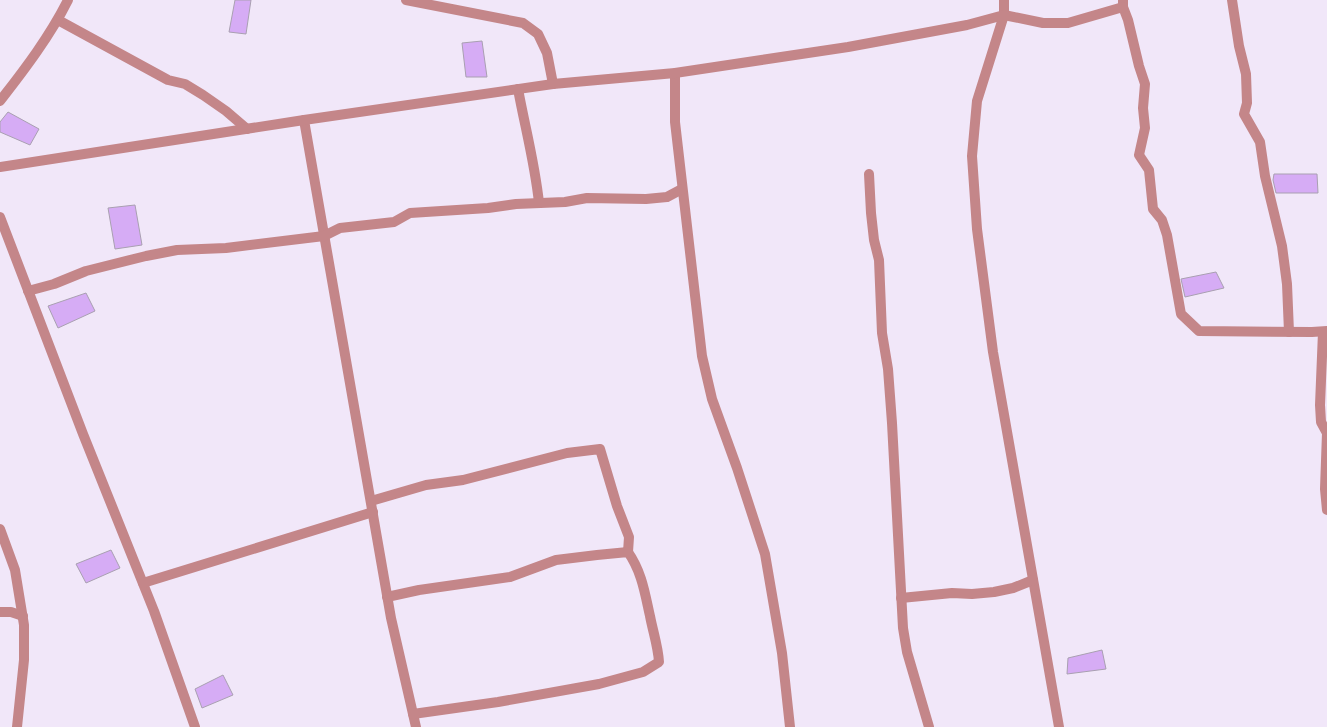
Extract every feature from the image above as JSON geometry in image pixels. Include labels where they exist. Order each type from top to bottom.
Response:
[{"type":"street","points":[[0,101],[58,20],[68,0]]},
{"type":"street","points":[[406,0],[524,23],[538,34],[541,40],[547,53],[553,84]]},
{"type":"street","points":[[1004,0],[1004,15],[977,101],[972,156],[977,229],[993,352],[1059,727]]},
{"type":"street","points":[[1232,0],[1239,46],[1246,74],[1246,103],[1244,114],[1260,142],[1265,176],[1282,246],[1287,284],[1289,332]]},
{"type":"street","points":[[0,167],[304,120],[553,84],[675,73],[848,47],[967,25],[1004,15],[1043,23],[1068,23],[1123,4],[1145,84],[1143,108],[1145,128],[1139,155],[1149,170],[1153,209],[1162,220],[1167,235],[1181,314],[1200,331],[1325,332],[1320,405],[1321,422],[1327,433],[1325,489],[1327,510]]},
{"type":"street","points":[[58,20],[168,80],[186,84],[226,111],[247,129]]},
{"type":"street","points":[[675,73],[675,122],[702,356],[712,399],[737,468],[765,554],[782,653],[790,727]]},
{"type":"street","points":[[518,89],[528,143],[534,163],[539,203]]},
{"type":"street","points":[[304,120],[387,597],[416,727]]},
{"type":"street","points":[[868,174],[871,220],[879,260],[882,333],[888,369],[903,628],[907,652],[929,727]]},
{"type":"street","points":[[28,291],[54,284],[86,271],[146,256],[177,250],[226,248],[324,236],[340,228],[394,222],[410,213],[565,202],[587,198],[631,199],[667,197],[682,189]]},
{"type":"street","points":[[0,217],[3,233],[28,291],[154,611],[195,727]]},
{"type":"street","points":[[371,501],[426,485],[463,480],[567,453],[600,449],[628,537],[628,552],[634,561],[643,583],[658,647],[659,662],[643,672],[599,684],[498,702],[413,714]]},
{"type":"street","points":[[142,583],[373,512]]},
{"type":"street","points":[[0,529],[15,570],[24,625],[24,660],[17,727]]},
{"type":"street","points":[[387,597],[419,590],[510,577],[556,560],[628,552]]},
{"type":"street","points":[[901,598],[952,593],[972,594],[994,592],[1013,588],[1033,580]]},
{"type":"street","points":[[0,612],[11,612],[23,616]]},
{"type":"building","points":[[235,0],[251,0],[246,34],[229,32]]},
{"type":"building","points":[[482,41],[487,77],[466,77],[462,43]]},
{"type":"building","points":[[8,112],[39,129],[30,145],[0,132],[0,122]]},
{"type":"building","points":[[1274,174],[1317,174],[1318,193],[1276,193],[1273,180]]},
{"type":"building","points":[[135,205],[142,245],[115,249],[108,208]]},
{"type":"building","points":[[1216,272],[1224,288],[1185,297],[1181,279]]},
{"type":"building","points":[[86,293],[95,311],[58,328],[48,306]]},
{"type":"building","points":[[111,550],[120,568],[86,583],[76,564]]},
{"type":"building","points":[[1102,650],[1106,669],[1067,674],[1068,658]]},
{"type":"building","points":[[223,675],[233,695],[202,708],[195,689]]}]
